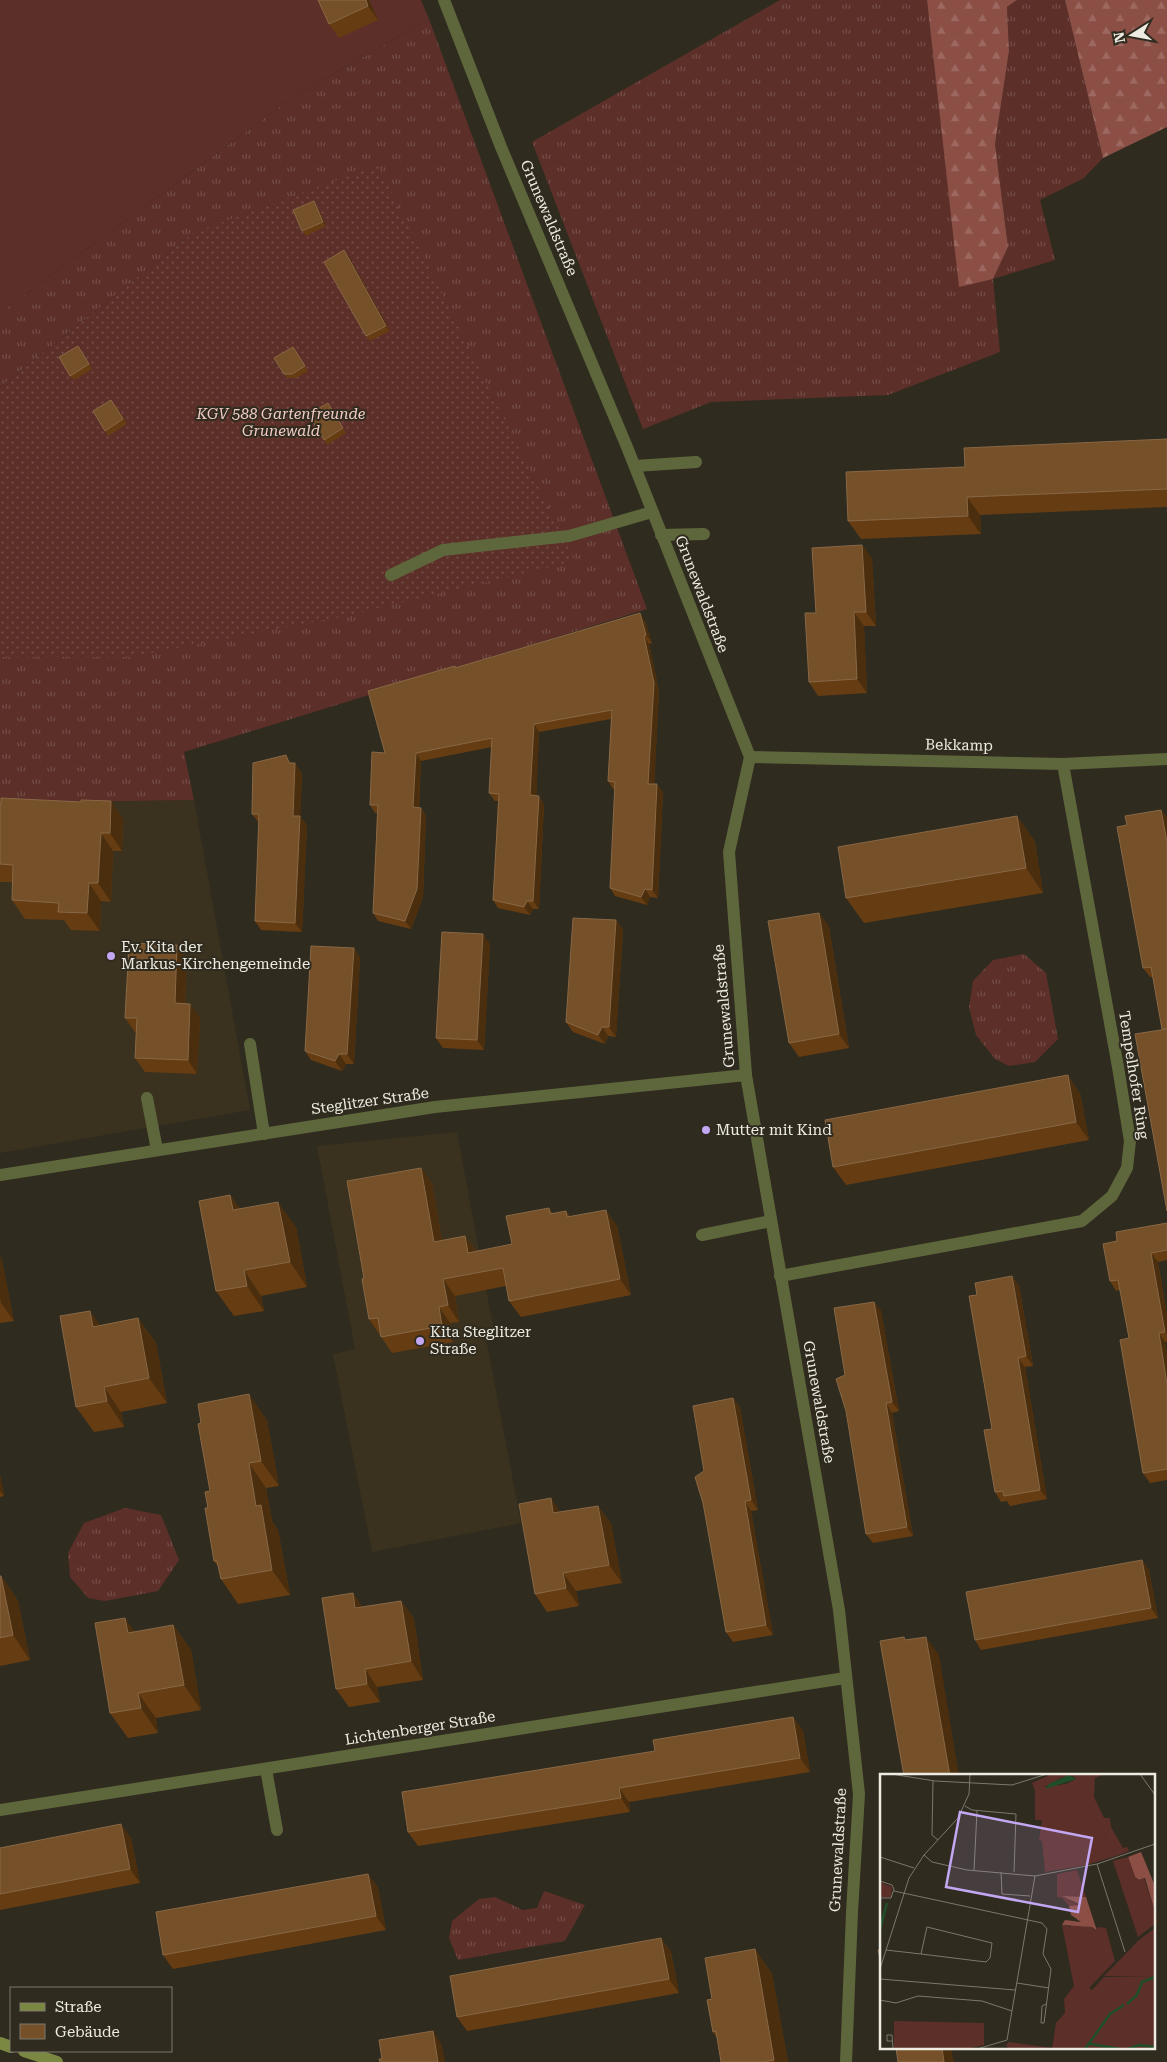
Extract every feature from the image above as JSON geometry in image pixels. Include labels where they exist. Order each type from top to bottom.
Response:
[{"type":"street","name":"Grunewaldstraße","points":[[444,0],[501,148],[635,466],[750,757],[729,852],[746,1075],[839,1610],[859,1794],[846,2062]]},
{"type":"street","points":[[635,466],[696,462]]},
{"type":"street","points":[[391,575],[443,550],[569,536],[652,512]]},
{"type":"street","points":[[661,535],[704,534]]},
{"type":"street","name":"Bekkamp","points":[[750,757],[1063,764],[1167,759]]},
{"type":"street","name":"Tempelhofer Ring","points":[[780,1276],[1082,1221],[1112,1196],[1127,1168],[1130,1141],[1063,764]]},
{"type":"street","points":[[250,1044],[264,1134]]},
{"type":"street","name":"Steglitzer Straße","points":[[0,1175],[436,1107],[746,1075]]},
{"type":"street","points":[[147,1098],[157,1150]]},
{"type":"street","points":[[702,1235],[771,1221]]},
{"type":"street","name":"Lichtenberger Straße","points":[[0,1810],[845,1678]]},
{"type":"street","points":[[266,1768],[277,1830]]},
{"type":"street","points":[[27,2052],[57,2062]]},
{"type":"shaded area","name":"Ev. Kita der Markus-Kirchengemeinde","points":[[194,800],[250,1110],[0,1153],[0,803]]},
{"type":"shaded area","name":"Kita Steglitzer Straße","points":[[457,1132],[494,1331],[485,1333],[521,1523],[372,1552],[333,1354],[355,1349],[317,1146]]},
{"type":"green space","points":[[0,0],[421,0],[429,19],[293,97],[0,313]]},
{"type":"green space","points":[[780,0],[927,0],[960,286],[993,279],[1000,352],[888,395],[711,402],[643,429],[532,142]]},
{"type":"green space","points":[[927,0],[1017,0],[1007,7],[1009,51],[995,144],[1008,247],[993,279],[959,287]]},
{"type":"green space","points":[[1017,0],[1065,0],[1103,158],[1084,178],[1040,200],[1055,260],[993,279],[1008,247],[995,144],[1009,51],[1007,7]]},
{"type":"green space","points":[[1065,0],[1167,0],[1167,127],[1103,158]]},
{"type":"green space","points":[[429,19],[647,609],[184,752],[194,800],[0,803],[0,657],[130,657],[193,233],[0,387],[0,313],[293,97]]},
{"type":"green space","name":"KGV 588 Gartenfreunde Grunewald","points":[[378,165],[575,561],[346,616],[130,657],[0,657],[0,387],[193,233]]},
{"type":"green space","points":[[1024,954],[1046,973],[1058,1039],[1035,1062],[1009,1066],[995,1059],[976,1035],[969,1007],[973,981],[993,960]]},
{"type":"green space","points":[[125,1508],[161,1515],[179,1560],[158,1591],[105,1601],[88,1598],[70,1577],[68,1553],[84,1523]]},
{"type":"green space","points":[[544,1891],[585,1905],[565,1941],[458,1960],[449,1938],[452,1921],[479,1899],[495,1897],[523,1910],[537,1908]]},
{"type":"building","points":[[318,0],[366,0],[368,6],[329,24]]},
{"type":"building","points":[[314,201],[323,222],[302,231],[293,210]]},
{"type":"building","points":[[344,250],[386,326],[366,336],[324,262]]},
{"type":"building","points":[[78,346],[89,364],[70,376],[59,357]]},
{"type":"building","points":[[293,347],[305,366],[292,374],[284,374],[274,358]]},
{"type":"building","points":[[111,400],[123,419],[105,431],[93,411]]},
{"type":"building","points":[[328,403],[343,428],[324,440],[308,414]]},
{"type":"building","points":[[1167,439],[1167,489],[967,497],[968,516],[848,521],[846,472],[965,467],[964,448]]},
{"type":"building","points":[[862,545],[866,612],[854,612],[857,679],[809,682],[805,613],[816,613],[812,548]]},
{"type":"building","points":[[640,613],[646,635],[644,636],[654,683],[648,784],[657,784],[652,890],[645,889],[641,897],[610,888],[615,782],[608,781],[612,710],[534,724],[530,795],[539,796],[533,901],[527,901],[524,907],[493,900],[499,794],[489,793],[492,738],[416,753],[413,807],[421,808],[417,889],[405,921],[373,913],[378,805],[370,805],[372,752],[385,753],[368,691],[455,666],[455,668]]},
{"type":"building","points":[[286,755],[289,763],[295,763],[293,816],[300,816],[295,923],[255,921],[259,814],[252,814],[253,763]]},
{"type":"building","points":[[1,798],[81,802],[81,800],[111,801],[110,833],[101,833],[98,883],[89,883],[87,913],[58,912],[59,903],[12,900],[13,865],[0,864]]},
{"type":"building","points":[[1161,810],[1167,842],[1167,1029],[1162,1029],[1151,967],[1143,968],[1117,827],[1127,825],[1125,816]]},
{"type":"building","points":[[1017,816],[1026,868],[846,898],[838,847]]},
{"type":"building","points":[[819,913],[839,1034],[789,1043],[768,921]]},
{"type":"building","points":[[573,918],[616,920],[609,1027],[602,1027],[598,1035],[566,1022]]},
{"type":"building","points":[[442,932],[483,934],[477,1040],[436,1038]]},
{"type":"building","points":[[129,943],[177,945],[175,1003],[190,1004],[188,1060],[135,1058],[137,1018],[125,1018]]},
{"type":"building","points":[[311,946],[354,948],[347,1054],[339,1054],[335,1061],[305,1051]]},
{"type":"building","points":[[1167,1029],[1167,1211],[1135,1034]]},
{"type":"building","points":[[1068,1075],[1076,1122],[833,1167],[825,1120]]},
{"type":"building","points":[[421,1168],[434,1242],[465,1236],[468,1253],[512,1244],[506,1216],[549,1208],[550,1214],[566,1211],[567,1217],[606,1210],[620,1279],[509,1301],[503,1268],[443,1279],[448,1305],[439,1307],[442,1326],[381,1337],[378,1318],[369,1319],[362,1279],[364,1278],[347,1181]]},
{"type":"building","points":[[230,1195],[233,1210],[278,1202],[290,1262],[244,1270],[247,1286],[216,1291],[199,1201]]},
{"type":"building","points":[[1167,1223],[1167,1250],[1151,1253],[1165,1332],[1159,1333],[1167,1384],[1167,1469],[1143,1473],[1120,1340],[1129,1338],[1118,1280],[1110,1281],[1103,1244],[1117,1241],[1116,1232]]},
{"type":"building","points":[[1012,1276],[1026,1356],[1018,1358],[1040,1490],[1004,1496],[1003,1491],[995,1492],[984,1430],[992,1429],[969,1296],[977,1295],[975,1283]]},
{"type":"building","points":[[874,1302],[892,1402],[886,1403],[907,1527],[866,1534],[846,1411],[836,1379],[845,1375],[834,1308]]},
{"type":"building","points":[[90,1311],[93,1327],[138,1318],[149,1378],[104,1387],[107,1401],[76,1407],[60,1316]]},
{"type":"building","points":[[249,1394],[261,1461],[249,1463],[256,1506],[261,1505],[272,1570],[221,1579],[217,1561],[214,1561],[205,1508],[208,1508],[205,1492],[210,1491],[198,1424],[201,1423],[198,1404]]},
{"type":"building","points":[[733,1398],[751,1500],[745,1501],[766,1625],[726,1632],[703,1503],[695,1477],[704,1471],[693,1406]]},
{"type":"building","points":[[551,1498],[553,1513],[598,1506],[609,1565],[563,1573],[566,1588],[535,1594],[519,1504]]},
{"type":"building","points":[[1142,1560],[1151,1608],[975,1640],[966,1592]]},
{"type":"building","points":[[0,1576],[13,1635],[0,1638]]},
{"type":"building","points":[[353,1593],[355,1608],[401,1601],[411,1661],[365,1669],[367,1684],[336,1689],[322,1598]]},
{"type":"building","points":[[125,1618],[128,1633],[173,1625],[184,1685],[138,1693],[141,1708],[110,1713],[95,1623]]},
{"type":"building","points":[[904,1637],[905,1640],[926,1637],[950,1774],[904,1774],[880,1641]]},
{"type":"building","points":[[793,1717],[800,1758],[619,1788],[621,1798],[408,1832],[402,1792],[655,1751],[653,1740]]},
{"type":"building","points":[[121,1824],[130,1869],[0,1894],[0,1848]]},
{"type":"building","points":[[368,1874],[376,1916],[163,1955],[156,1912]]},
{"type":"building","points":[[661,1938],[669,1979],[457,2017],[450,1976]]},
{"type":"building","points":[[755,1949],[774,2060],[763,2062],[721,2062],[716,2031],[713,2032],[707,2000],[712,1999],[705,1958]]},
{"type":"building","points":[[433,2031],[438,2062],[380,2062],[379,2059],[382,2059],[379,2040]]},
{"type":"building","points":[[896,2050],[942,2050],[944,2062],[898,2062]]},
{"type":"place","name":"Ev. Kita der Markus-Kirchengemeinde","points":[[111,956]]},
{"type":"place","name":"Mutter mit Kind","points":[[706,1130]]},
{"type":"place","name":"Kita Steglitzer Straße","points":[[420,1341]]}]
